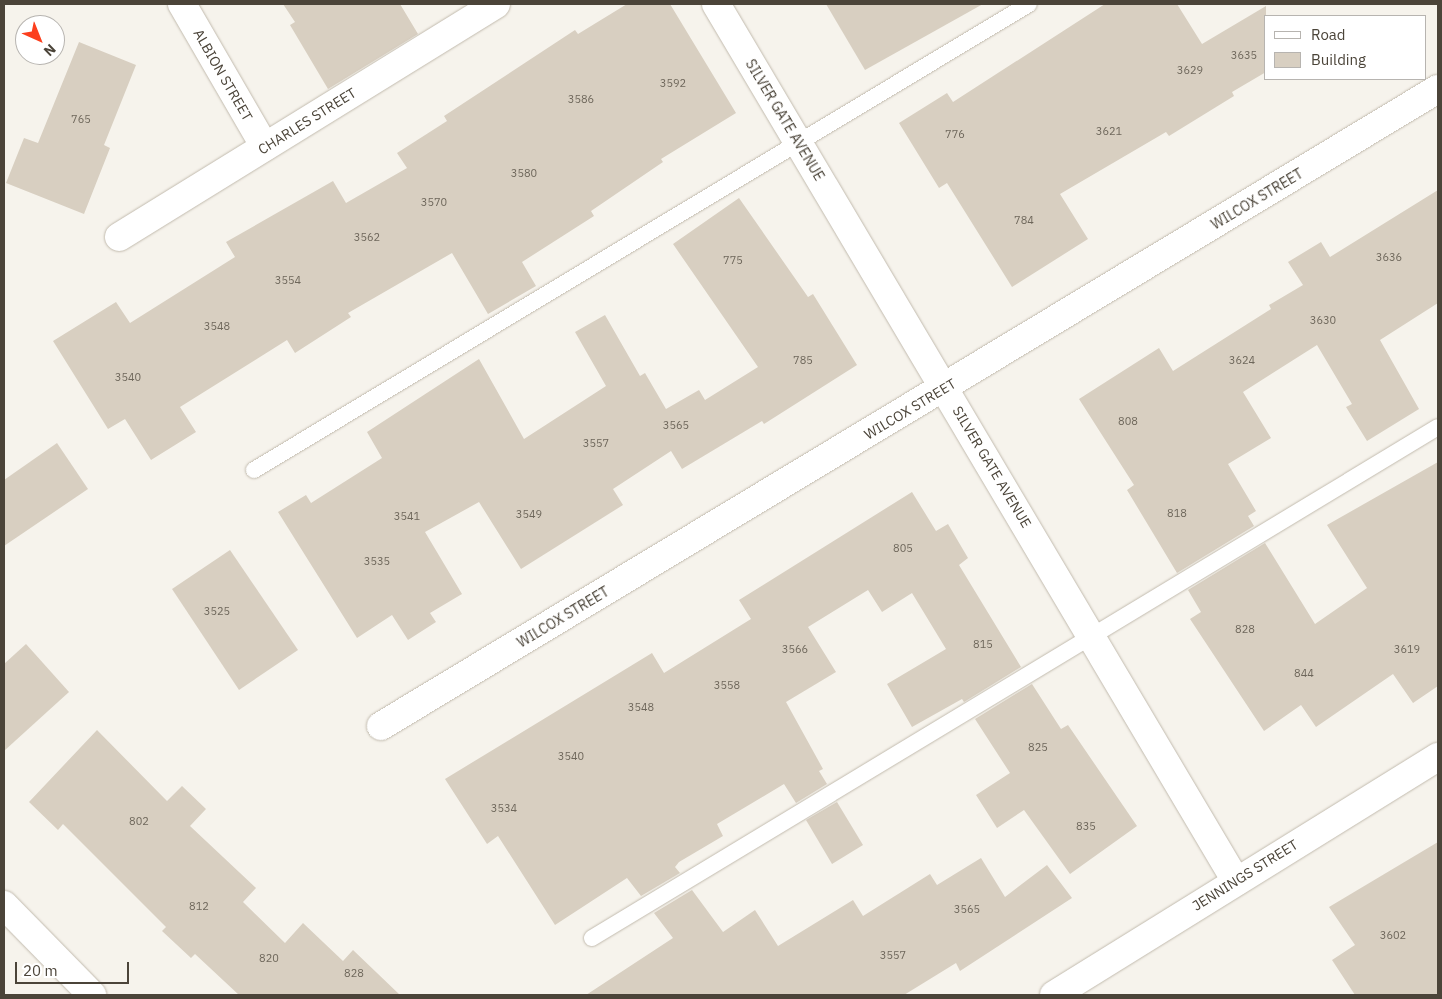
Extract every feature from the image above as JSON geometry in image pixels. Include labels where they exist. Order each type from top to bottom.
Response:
[{"type":"street","name":"ALBION STREET","points":[[182,4],[265,147]]},
{"type":"street","name":"CHARLES STREET","points":[[119,237],[496,4]]},
{"type":"street","name":"SILVER GATE AVENUE","points":[[716,4],[1094,637],[1236,881]]},
{"type":"street","name":"WILCOX STREET","points":[[381,726],[1438,89]]},
{"type":"street","name":"JENNINGS STREET","points":[[1054,995],[1438,757]]},
{"type":"street","points":[[4,905],[92,995]]},
{"type":"lane","points":[[254,470],[1029,4]]},
{"type":"lane","points":[[592,938],[1438,428]]},
{"type":"building","points":[[283,4],[400,4],[418,34],[328,89],[290,25],[295,22]]},
{"type":"building","points":[[627,4],[670,4],[736,113],[661,159],[663,162],[591,211],[594,216],[522,262],[536,286],[488,314],[452,253],[348,313],[351,317],[295,353],[287,340],[180,407],[196,432],[151,460],[125,419],[108,429],[53,341],[116,302],[130,323],[235,257],[226,242],[333,181],[346,203],[407,168],[397,153],[447,121],[444,116],[575,30],[578,34]]},
{"type":"building","points":[[826,4],[983,4],[865,70]]},
{"type":"building","points":[[1105,4],[1177,4],[1202,44],[1266,6],[1266,15],[1264,15],[1264,73],[1232,92],[1234,96],[1169,136],[1166,132],[1060,194],[1088,239],[1012,287],[947,183],[939,188],[899,123],[947,93],[953,102]]},
{"type":"building","points":[[79,42],[136,65],[104,145],[110,148],[84,214],[6,183],[24,138],[38,143]]},
{"type":"building","points":[[1438,190],[1438,303],[1380,340],[1419,409],[1367,441],[1346,407],[1352,404],[1317,345],[1243,392],[1271,438],[1228,464],[1256,511],[1248,516],[1254,526],[1177,573],[1127,490],[1134,485],[1079,399],[1159,348],[1173,371],[1271,309],[1269,305],[1303,285],[1288,262],[1321,242],[1330,257]]},
{"type":"building","points":[[739,198],[808,297],[813,294],[857,365],[764,424],[762,421],[682,469],[671,451],[613,489],[623,505],[521,569],[479,502],[425,532],[462,594],[430,613],[436,622],[408,640],[392,615],[357,638],[278,512],[306,495],[311,503],[382,458],[367,432],[479,359],[524,439],[606,386],[575,332],[605,315],[640,376],[645,373],[666,409],[699,390],[705,400],[758,367],[673,244]]},
{"type":"building","points":[[57,443],[88,489],[4,546],[4,480]]},
{"type":"building","points":[[1438,462],[1438,686],[1413,703],[1393,674],[1316,727],[1301,705],[1264,731],[1190,619],[1201,612],[1188,590],[1265,543],[1315,624],[1367,588],[1327,525]]},
{"type":"building","points":[[912,492],[936,531],[948,524],[968,558],[959,565],[1021,667],[964,702],[962,699],[912,727],[887,684],[946,649],[912,593],[882,612],[868,590],[808,627],[836,672],[786,702],[823,769],[819,771],[827,784],[796,803],[784,784],[717,824],[723,836],[679,862],[675,867],[680,873],[641,896],[627,878],[555,925],[498,836],[487,844],[445,779],[652,653],[664,673],[751,619],[739,600]]},
{"type":"building","points":[[230,550],[298,650],[239,690],[172,589]]},
{"type":"building","points":[[26,644],[69,692],[4,751],[4,664]]},
{"type":"building","points":[[1032,684],[1061,729],[1068,725],[1137,826],[1070,874],[1024,810],[997,828],[976,795],[1010,773],[975,719]]},
{"type":"building","points":[[97,730],[167,801],[182,786],[206,809],[190,826],[256,888],[243,902],[285,943],[303,923],[343,961],[353,950],[400,995],[239,995],[195,954],[191,958],[162,931],[166,927],[63,824],[58,830],[29,802]]},
{"type":"building","points":[[837,802],[863,845],[832,864],[806,820]]},
{"type":"building","points":[[1438,842],[1438,995],[1355,995],[1332,960],[1355,945],[1329,907]]},
{"type":"building","points":[[981,858],[1005,897],[1047,865],[1072,898],[960,971],[956,963],[904,995],[586,995],[673,938],[654,913],[692,890],[723,932],[755,910],[778,946],[853,900],[863,916],[930,874],[937,885]]}]
